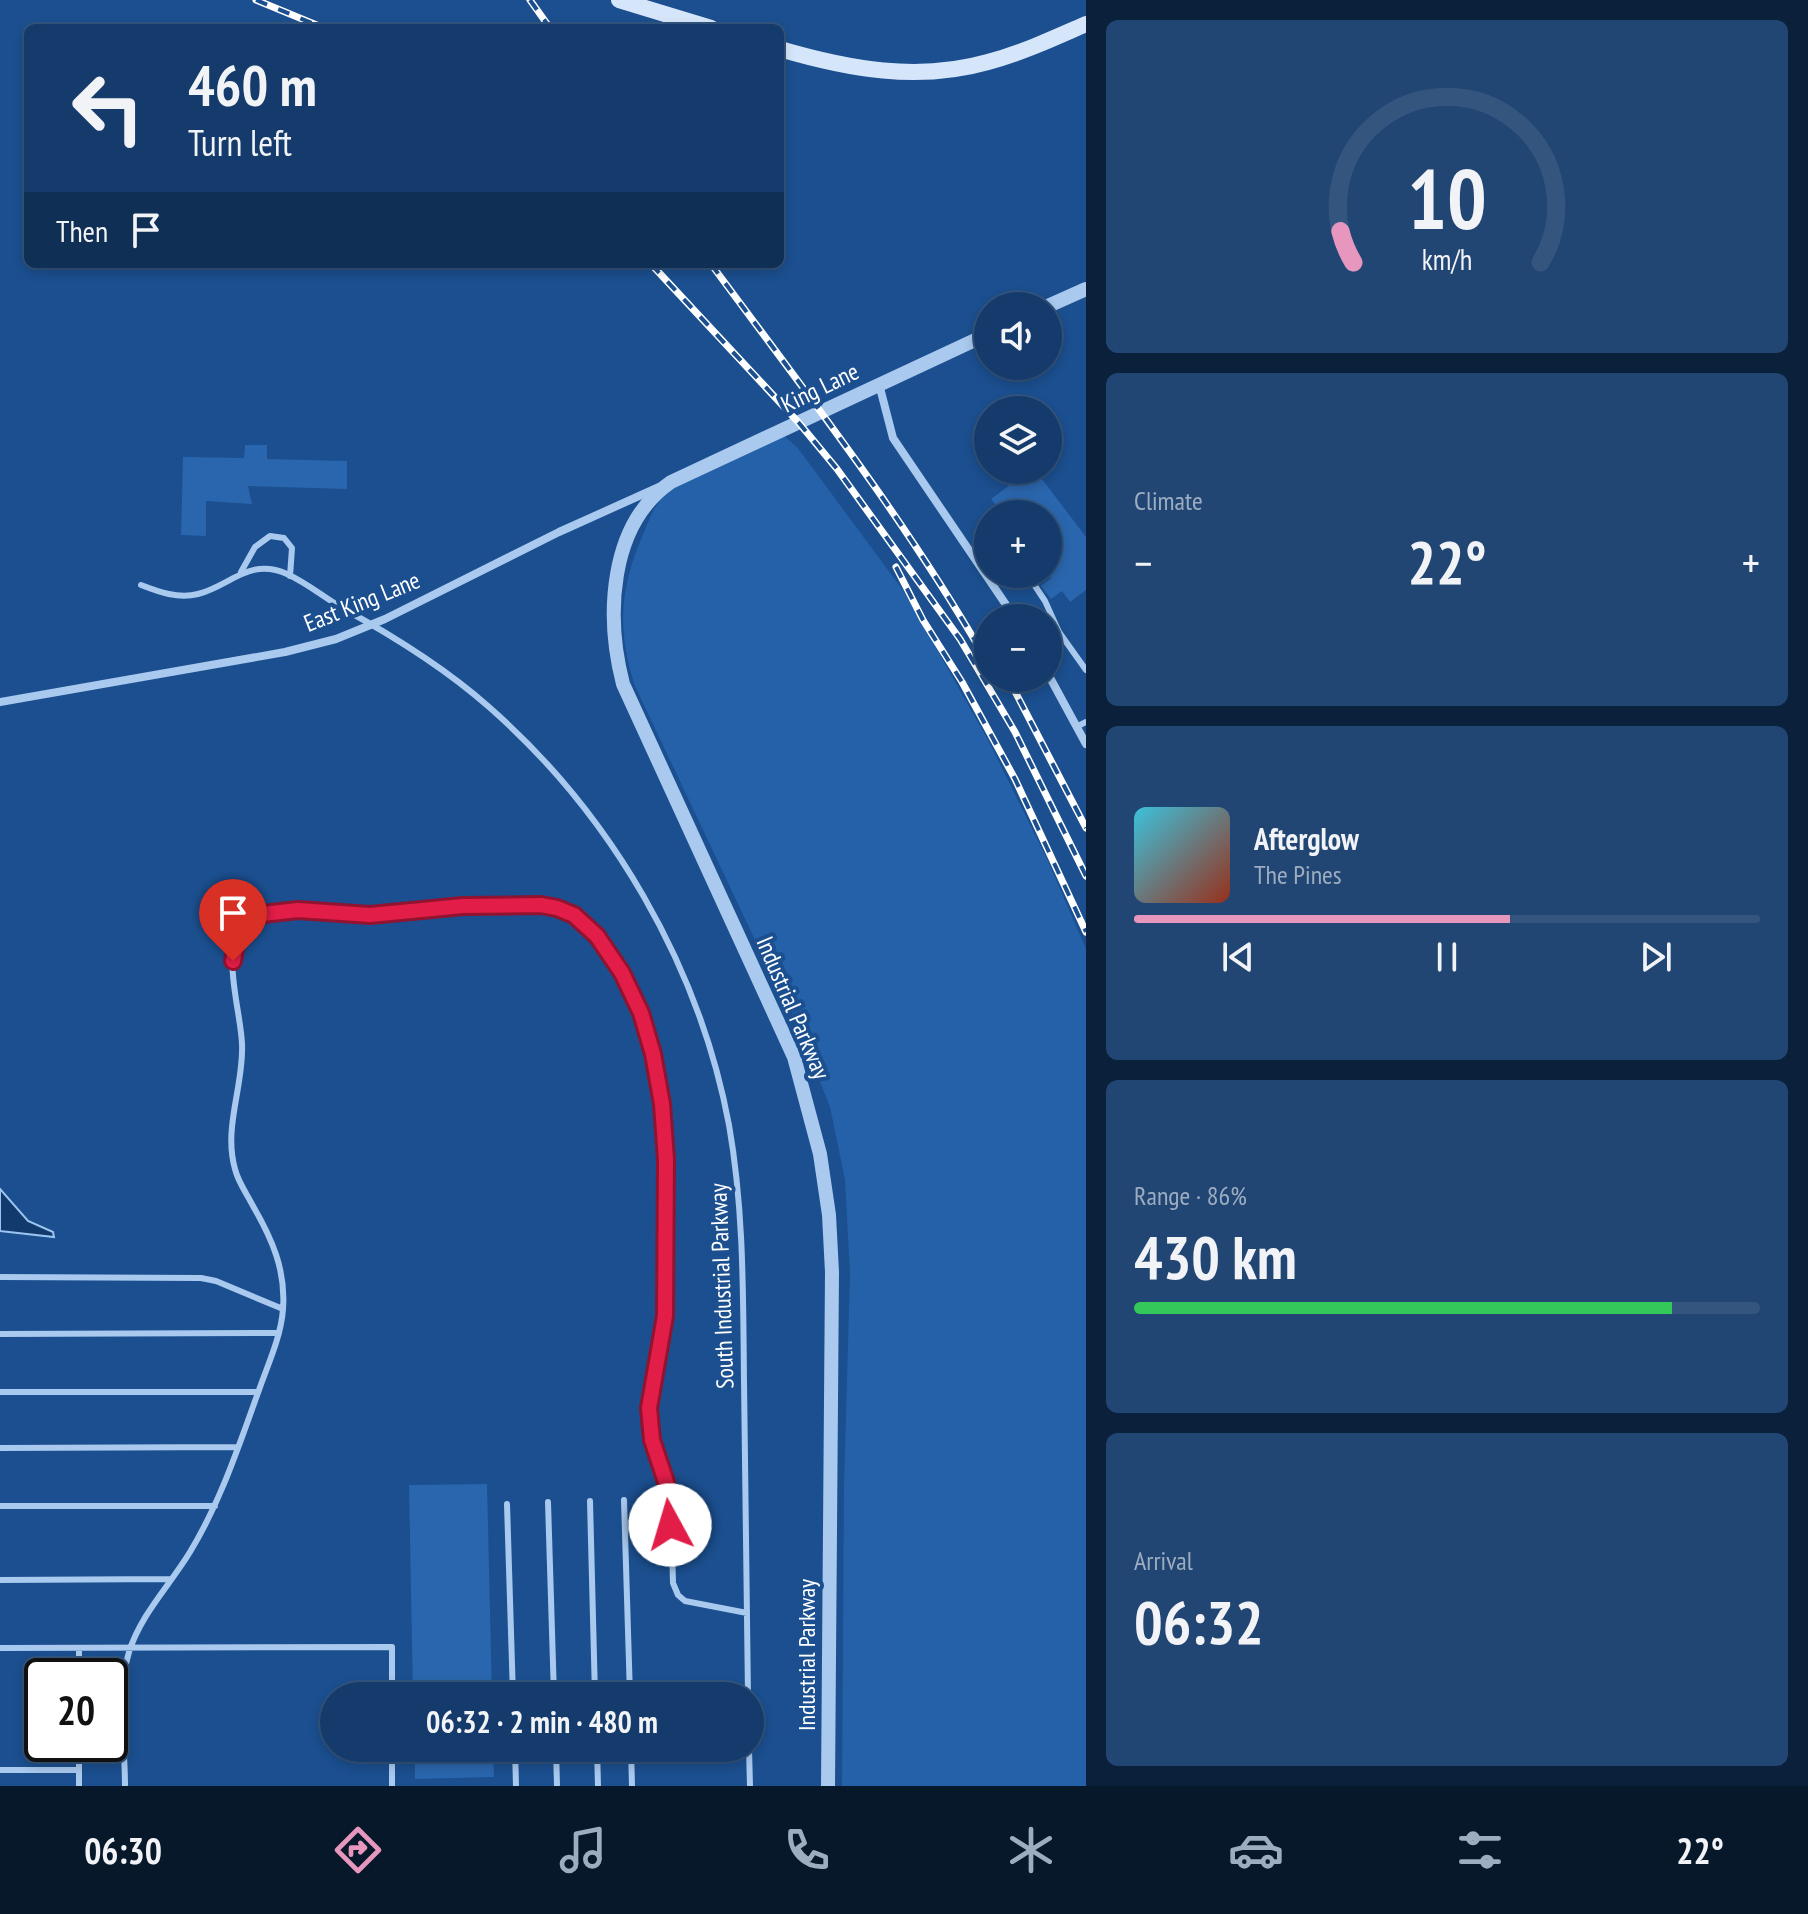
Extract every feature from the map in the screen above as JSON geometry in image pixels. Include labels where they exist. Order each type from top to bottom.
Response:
[{"type":"main road","points":[[619,0],[698,24]]},
{"type":"main road","points":[[784,50],[872,71],[917,73],[986,63],[1029,49],[1086,24]]},
{"type":"street","points":[[1062,300],[1086,289]]},
{"type":"street","name":"King Lane","points":[[671,482],[974,340]]},
{"type":"street","points":[[879,384],[893,438],[974,556]]},
{"type":"street","name":"East King Lane","points":[[0,702],[285,652],[336,639],[372,625],[559,532],[671,482]]},
{"type":"street","name":"Industrial Parkway","points":[[671,482],[647,502],[628,537],[616,585],[615,645],[630,703],[781,1025],[805,1089],[820,1154],[829,1215],[832,1272],[828,1786]]},
{"type":"street","points":[[1060,692],[1082,724],[1086,744]]},
{"type":"lane","points":[[141,585],[164,594],[200,594],[241,572],[269,570],[290,576],[292,548],[284,538],[270,536],[255,547],[241,572]]},
{"type":"lane","name":"South Industrial Parkway","points":[[290,576],[372,625],[469,690],[511,727],[570,790],[609,841],[664,936],[694,1004],[723,1099],[742,1223],[748,1682]]},
{"type":"lane","points":[[1062,636],[1086,670]]},
{"type":"lane","points":[[125,1786],[124,1676],[131,1648],[153,1604],[188,1556],[215,1506],[279,1333],[283,1309],[284,1288],[279,1259],[268,1232],[237,1177],[231,1140],[243,1048],[233,953],[241,930],[263,914],[298,910],[370,915],[463,906],[541,905],[574,915],[597,936],[633,993],[651,1044],[662,1104],[666,1160],[665,1316],[649,1408],[652,1440],[666,1482],[675,1589],[681,1598],[690,1603],[747,1613]]},
{"type":"lane","points":[[0,1277],[201,1278],[216,1281],[283,1309]]},
{"type":"lane","points":[[0,1334],[279,1333]]},
{"type":"lane","points":[[0,1392],[258,1392]]},
{"type":"lane","points":[[0,1448],[238,1447]]},
{"type":"lane","points":[[624,1500],[630,1682]]},
{"type":"lane","points":[[590,1501],[595,1682]]},
{"type":"lane","points":[[548,1502],[554,1682]]},
{"type":"lane","points":[[507,1504],[513,1682]]},
{"type":"lane","points":[[0,1506],[215,1506]]},
{"type":"lane","points":[[0,1580],[171,1579]]},
{"type":"lane","points":[[0,1648],[392,1647],[392,1682]]},
{"type":"lane","points":[[79,1648],[79,1658]]},
{"type":"lane","points":[[79,1762],[79,1786]]},
{"type":"lane","points":[[392,1762],[392,1786]]},
{"type":"lane","points":[[515,1762],[516,1786]]},
{"type":"lane","points":[[556,1762],[557,1786]]},
{"type":"lane","points":[[597,1762],[598,1786]]},
{"type":"lane","points":[[631,1762],[632,1786]]},
{"type":"lane","points":[[749,1762],[750,1786]]},
{"type":"lane","points":[[0,1770],[79,1770]]},
{"type":"shaded area","points":[[784,436],[797,447],[905,593],[988,740],[1048,861],[1086,949],[1086,1786],[842,1786],[844,1486],[850,1273],[845,1180],[830,1107],[808,1052],[635,686],[623,625],[630,570],[651,515],[663,497],[709,468]]},
{"type":"shaded area","points":[[0,1189],[28,1221],[53,1232],[54,1237],[0,1231]]},
{"type":"building","points":[[245,445],[267,445],[267,459],[347,461],[347,489],[248,486],[252,504],[206,501],[206,536],[181,535],[183,457],[244,458]]},
{"type":"building","points":[[1011,484],[1046,484],[1058,500],[992,500]]},
{"type":"building","points":[[1062,505],[1086,537],[1086,590],[1070,602],[1062,591],[1051,599],[1043,588],[1062,588]]},
{"type":"building","points":[[487,1484],[492,1682],[413,1682],[409,1485]]},
{"type":"building","points":[[415,1762],[493,1762],[494,1777],[415,1779]]},
{"type":"railway","points":[[256,0],[314,24]]},
{"type":"railway","points":[[530,0],[547,24]]},
{"type":"railway","points":[[655,268],[799,423],[837,469],[960,639],[1015,732],[1086,876]]},
{"type":"railway","points":[[714,268],[885,502],[974,639]]},
{"type":"railway","points":[[896,567],[1015,779],[1086,932]]},
{"type":"railway","points":[[1015,692],[1086,828]]},
{"type":"route","points":[[233,961],[237,937],[247,924],[263,914],[298,910],[370,915],[424,908],[541,905],[565,910],[583,921],[597,936],[622,973],[641,1013],[653,1054],[662,1104],[666,1160],[665,1316],[663,1341],[650,1393],[649,1424],[666,1482],[670,1525]]}]
